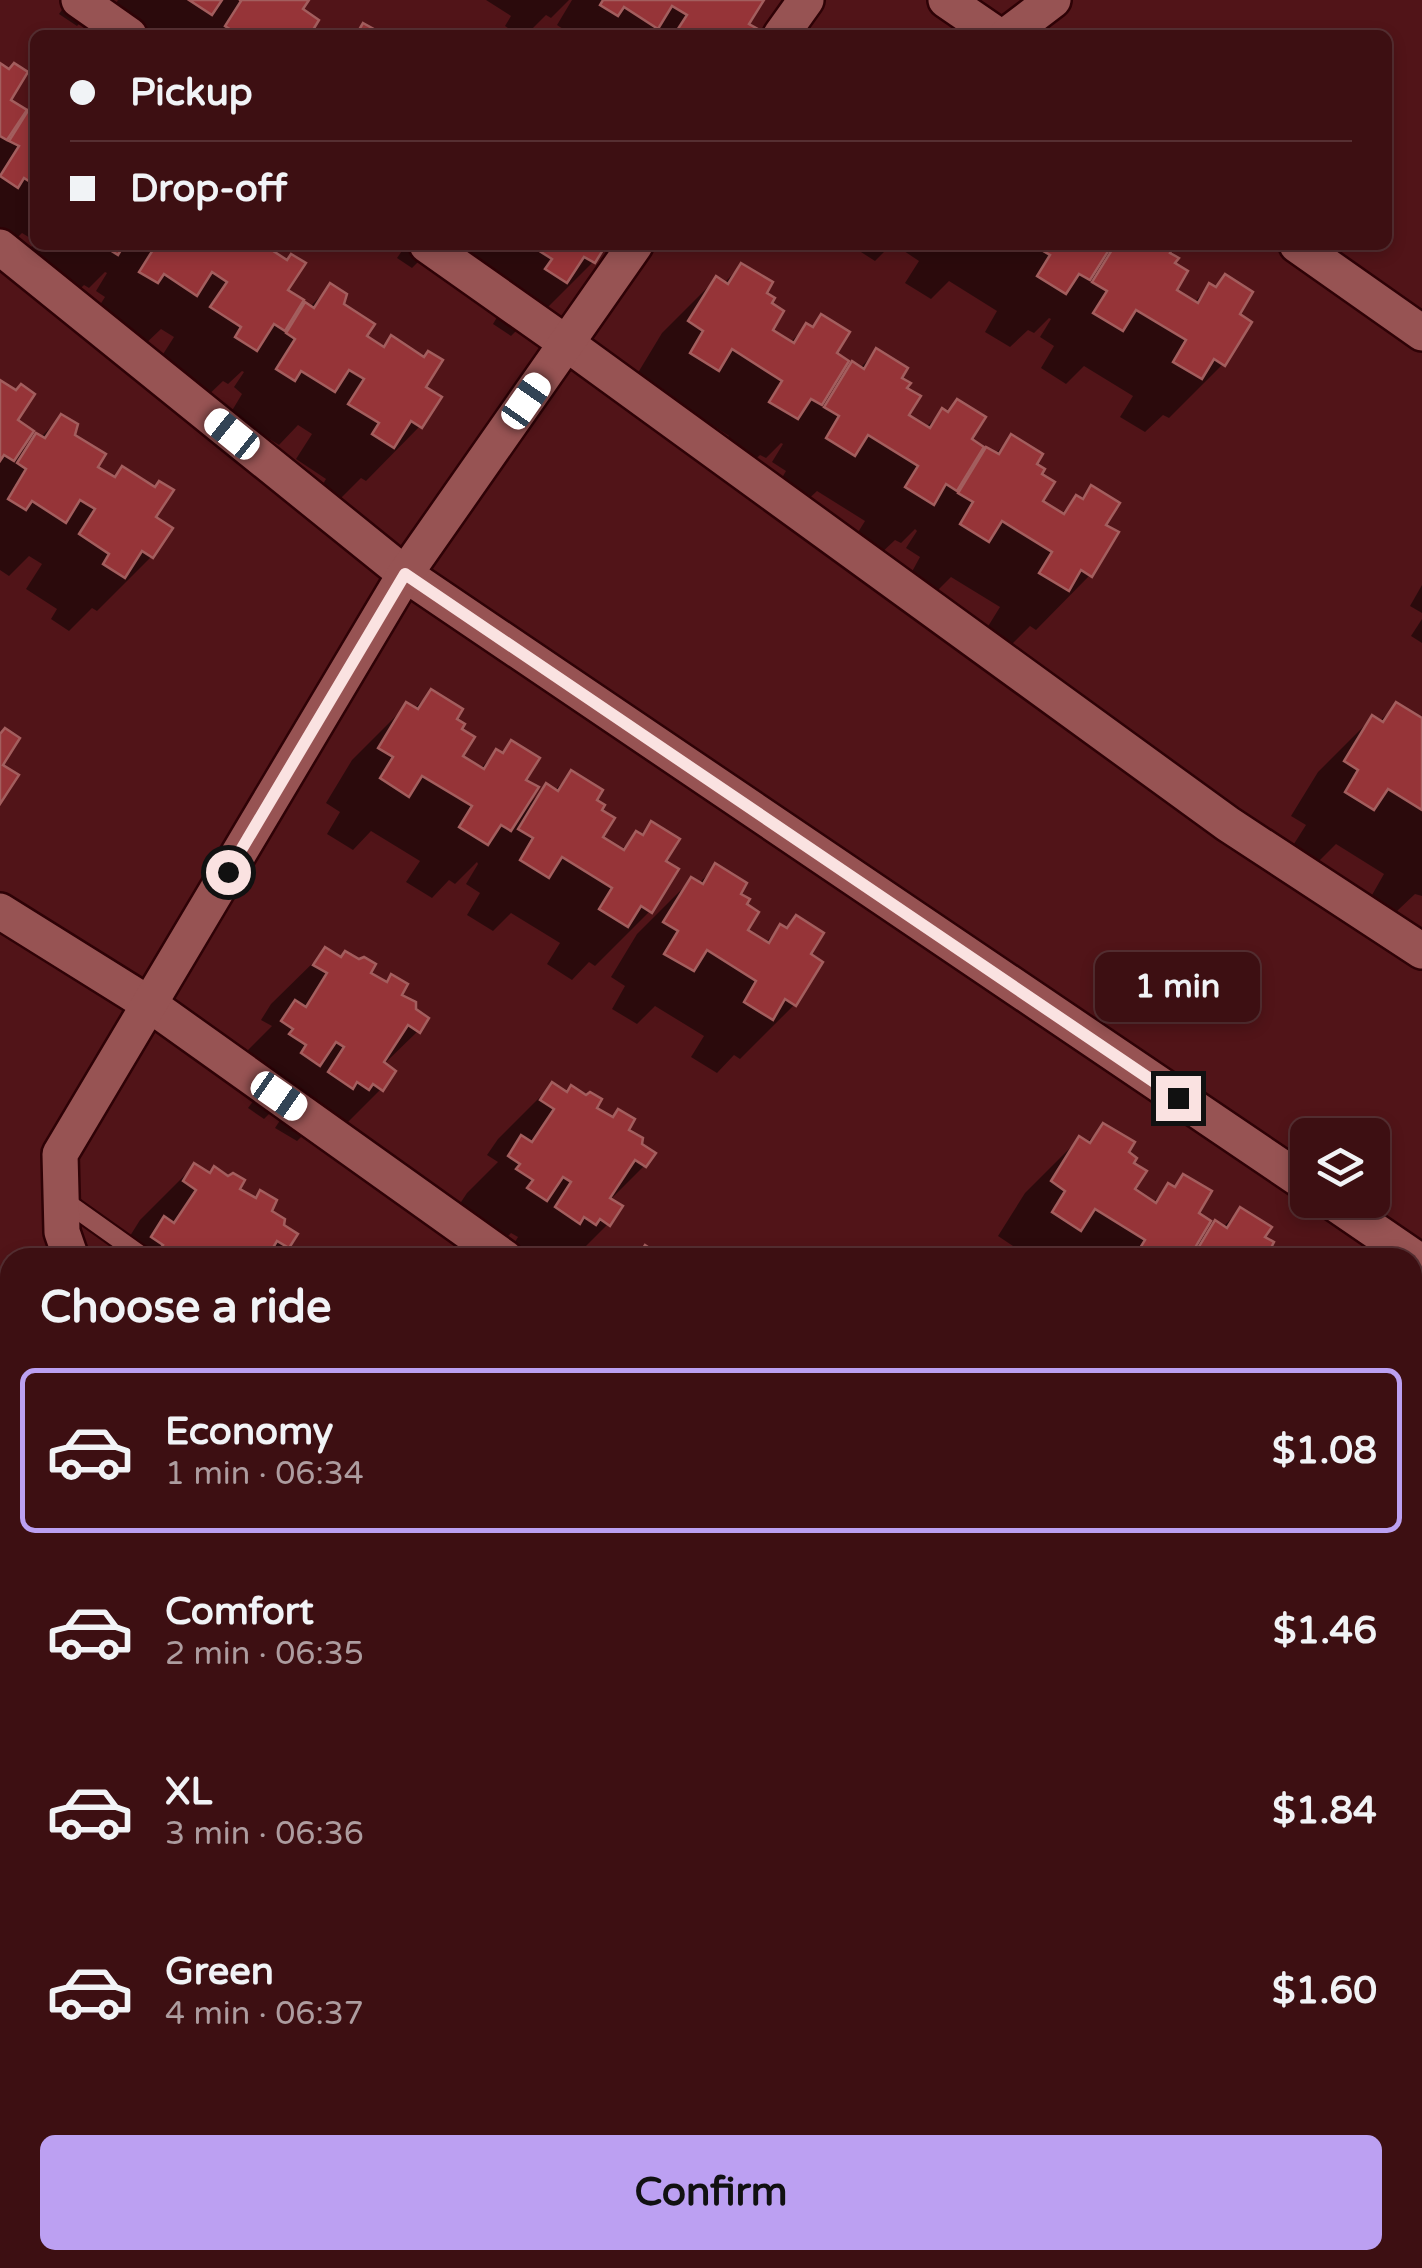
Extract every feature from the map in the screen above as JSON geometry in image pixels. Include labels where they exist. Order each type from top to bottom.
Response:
[{"type":"street","points":[[79,0],[122,30]]},
{"type":"street","points":[[785,30],[806,0]]},
{"type":"street","points":[[946,0],[990,30]]},
{"type":"street","points":[[1014,30],[1053,0]]},
{"type":"street","points":[[0,248],[405,574],[1290,1173]]},
{"type":"street","points":[[434,250],[1228,824],[1422,951]]},
{"type":"street","points":[[68,1248],[62,1232],[60,1154],[405,574],[631,250]]},
{"type":"street","points":[[1304,250],[1422,333]]},
{"type":"street","points":[[0,912],[149,1004],[491,1248]]},
{"type":"street","points":[[1357,1218],[1401,1248]]},
{"type":"lane","points":[[61,1199],[131,1248]]},
{"type":"building","points":[[189,0],[222,0],[212,15]]},
{"type":"building","points":[[309,0],[303,9],[319,20],[313,30],[231,30],[225,26],[241,1]]},
{"type":"building","points":[[603,0],[764,0],[749,24],[760,30],[677,30],[687,15],[672,6],[658,29],[624,7],[618,16],[600,5]]},
{"type":"building","points":[[0,63],[9,69],[14,63],[28,72],[11,100],[27,110],[7,140],[0,136]]},
{"type":"building","points":[[29,109],[30,182],[24,178],[18,188],[0,176],[19,146],[9,141]]},
{"type":"building","points":[[153,250],[272,250],[287,260],[291,254],[306,263],[288,290],[304,300],[285,331],[274,324],[257,351],[235,337],[241,327],[210,307],[227,282],[212,272],[197,296],[164,274],[158,283],[139,272]]},
{"type":"building","points":[[538,250],[603,250],[595,263],[584,257],[567,283],[545,269],[552,259]]},
{"type":"building","points":[[1042,250],[1109,250],[1090,280],[1079,274],[1066,294],[1037,276],[1050,255]]},
{"type":"building","points":[[1112,250],[1172,250],[1170,253],[1179,258],[1175,263],[1188,271],[1177,290],[1198,303],[1209,283],[1216,287],[1225,274],[1253,292],[1240,314],[1252,322],[1225,366],[1214,359],[1202,379],[1173,362],[1186,340],[1136,310],[1123,331],[1093,313],[1107,291],[1092,282]]},
{"type":"building","points":[[741,263],[773,282],[767,293],[775,298],[772,303],[784,311],[773,330],[794,343],[806,323],[813,327],[821,314],[850,332],[837,353],[849,361],[822,405],[811,399],[798,419],[769,402],[782,381],[732,349],[719,371],[690,353],[703,331],[688,321],[716,276],[728,284]]},
{"type":"building","points":[[330,283],[347,294],[344,304],[375,324],[367,336],[384,347],[391,335],[424,357],[428,351],[443,360],[426,387],[442,397],[422,428],[411,421],[394,448],[372,434],[379,423],[348,404],[364,379],[349,370],[335,392],[301,371],[295,381],[276,369],[295,339],[286,333],[305,302],[314,308]]},
{"type":"building","points":[[876,348],[908,368],[902,378],[911,383],[907,388],[921,396],[909,415],[930,428],[942,408],[948,412],[957,399],[986,417],[972,439],[984,447],[957,491],[946,484],[934,505],[905,487],[918,466],[868,435],[855,456],[826,438],[839,416],[824,407],[852,361],[864,369]]},
{"type":"building","points":[[0,380],[16,390],[21,384],[35,394],[18,420],[34,431],[14,461],[4,455],[0,461]]},
{"type":"building","points":[[61,414],[78,424],[75,435],[106,454],[98,467],[115,477],[122,466],[155,487],[159,481],[174,490],[156,517],[173,528],[153,558],[142,551],[125,578],[103,564],[109,554],[79,534],[95,509],[80,500],[66,523],[32,501],[26,510],[8,499],[26,469],[17,463],[36,433],[45,438]]},
{"type":"building","points":[[1011,434],[1043,454],[1037,464],[1045,469],[1042,474],[1055,482],[1043,501],[1064,514],[1076,495],[1083,499],[1091,485],[1120,503],[1106,525],[1119,532],[1092,577],[1081,570],[1069,591],[1039,573],[1052,552],[1002,521],[989,542],[960,524],[973,502],[958,493],[986,447],[999,454]]},
{"type":"building","points":[[431,689],[463,709],[457,719],[465,724],[462,729],[475,737],[463,756],[484,769],[496,749],[503,753],[511,740],[540,758],[526,780],[539,787],[511,831],[501,825],[488,845],[459,827],[472,806],[422,776],[409,797],[380,778],[393,757],[378,748],[406,702],[418,709]]},
{"type":"building","points":[[1396,702],[1422,718],[1422,810],[1388,789],[1374,810],[1345,792],[1358,770],[1344,761],[1372,715],[1383,722]]},
{"type":"building","points":[[5,728],[20,738],[3,765],[19,775],[0,804],[0,734]]},
{"type":"building","points":[[571,770],[603,790],[597,800],[605,805],[602,810],[615,818],[603,837],[624,850],[636,831],[643,835],[651,821],[680,839],[666,861],[679,869],[652,913],[641,906],[628,927],[599,909],[612,888],[562,857],[549,878],[520,860],[533,838],[518,829],[546,783],[558,791]]},
{"type":"building","points":[[715,863],[747,883],[741,894],[759,912],[748,930],[769,943],[780,924],[787,928],[796,915],[824,933],[811,954],[823,962],[796,1006],[785,999],[773,1020],[744,1002],[756,981],[707,950],[694,971],[664,954],[678,931],[663,922],[691,877],[703,884]]},
{"type":"building","points":[[325,947],[341,957],[345,951],[359,959],[364,957],[376,964],[371,973],[387,982],[391,974],[408,984],[402,995],[416,1002],[416,1009],[429,1018],[420,1033],[408,1025],[384,1062],[396,1071],[383,1091],[373,1084],[369,1090],[357,1082],[353,1089],[328,1072],[344,1047],[336,1042],[320,1066],[301,1053],[306,1045],[289,1034],[293,1029],[281,1021],[295,1000],[306,1007],[327,973],[313,965]]},
{"type":"building","points":[[552,1082],[567,1092],[571,1085],[586,1095],[590,1092],[602,1099],[597,1108],[613,1117],[618,1109],[635,1119],[629,1130],[656,1153],[646,1167],[635,1160],[610,1198],[623,1206],[610,1226],[600,1219],[596,1225],[584,1217],[580,1224],[555,1207],[571,1182],[563,1177],[547,1201],[527,1188],[533,1180],[516,1169],[520,1164],[508,1156],[521,1135],[532,1142],[554,1109],[540,1100]]},
{"type":"building","points":[[1103,1123],[1135,1142],[1129,1152],[1137,1158],[1134,1163],[1147,1171],[1135,1189],[1156,1203],[1168,1183],[1175,1187],[1183,1174],[1212,1191],[1199,1213],[1211,1221],[1195,1248],[1140,1248],[1145,1240],[1095,1209],[1081,1231],[1052,1212],[1065,1191],[1051,1181],[1079,1136],[1090,1143]]},
{"type":"building","points":[[194,1163],[210,1173],[214,1166],[228,1176],[233,1173],[245,1180],[240,1189],[256,1198],[260,1190],[277,1200],[272,1211],[298,1234],[289,1248],[277,1241],[273,1248],[161,1248],[163,1245],[151,1237],[164,1216],[174,1223],[196,1190],[183,1181]]},
{"type":"building","points":[[1240,1207],[1272,1227],[1265,1237],[1274,1242],[1271,1248],[1198,1248],[1215,1220],[1227,1228]]},
{"type":"route","points":[[228,872],[405,574],[1178,1098]]}]
